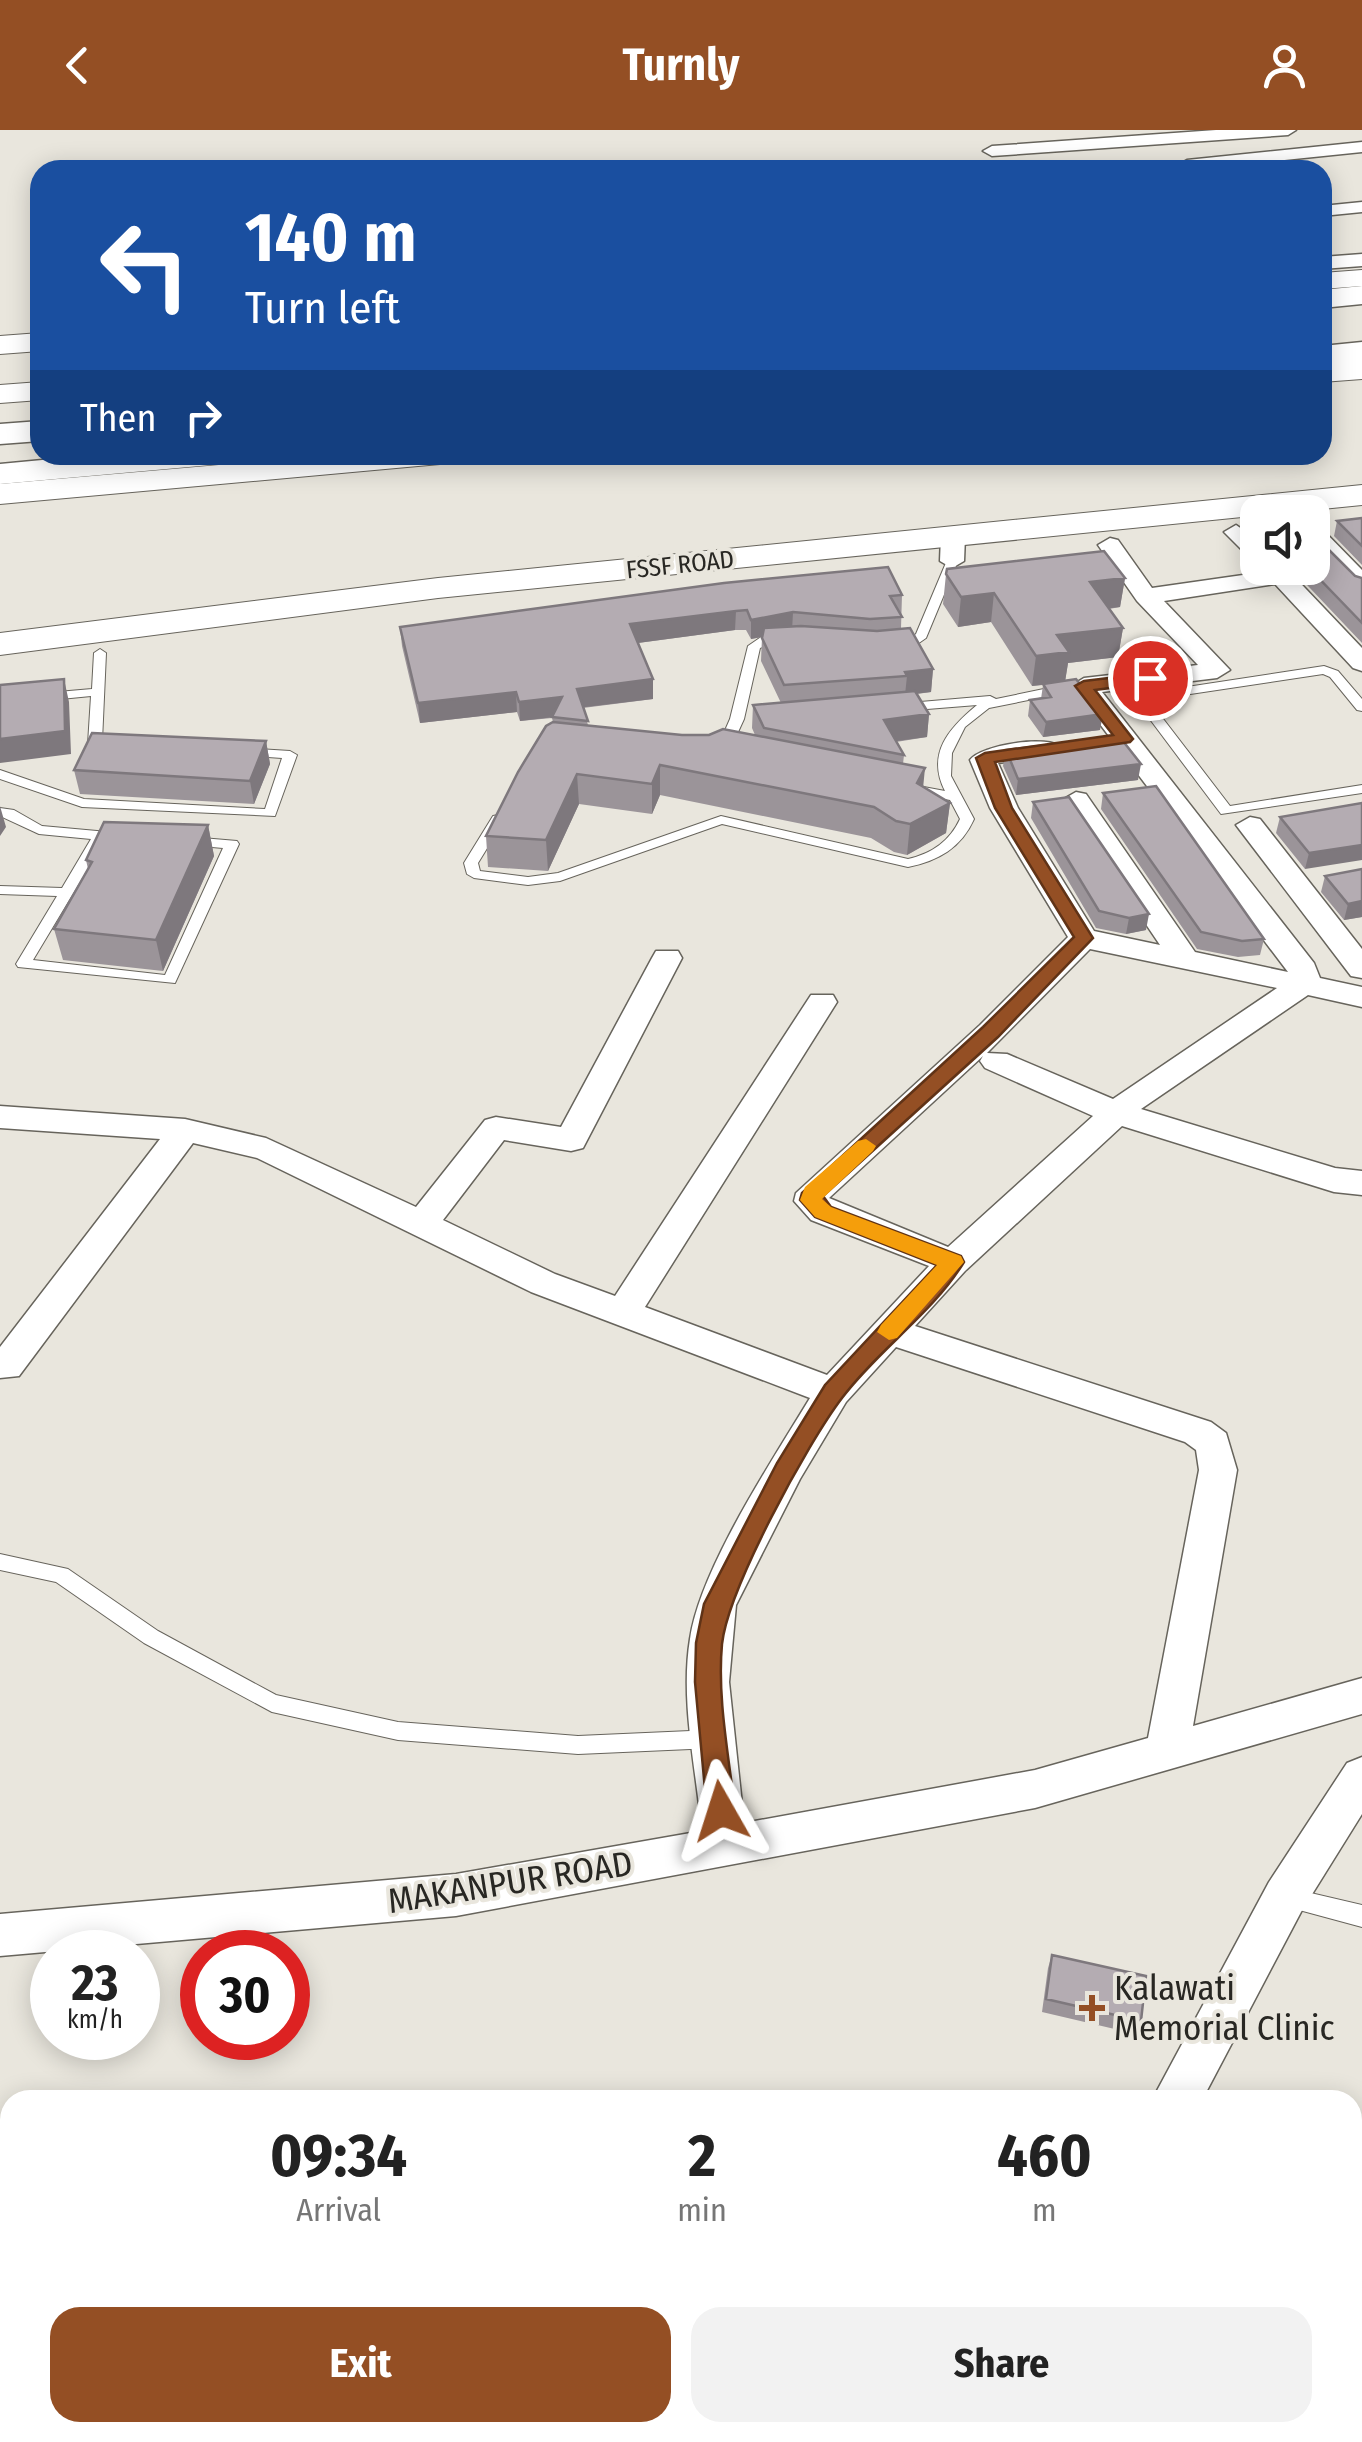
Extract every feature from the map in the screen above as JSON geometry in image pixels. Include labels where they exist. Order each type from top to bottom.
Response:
[{"type":"highway","points":[[1332,298],[1362,296]]},
{"type":"highway","points":[[1332,316],[1362,314]]},
{"type":"highway","points":[[1332,336],[1362,334]]},
{"type":"highway","points":[[1332,355],[1362,352]]},
{"type":"highway","points":[[0,416],[30,414]]},
{"type":"highway","points":[[0,434],[30,432]]},
{"type":"highway","points":[[0,454],[30,451]]},
{"type":"highway","points":[[0,474],[100,465]]},
{"type":"street","points":[[999,160],[981,136],[1071,130]]},
{"type":"street","points":[[1177,151],[1288,130]]},
{"type":"street","points":[[1033,160],[1362,146]]},
{"type":"street","points":[[1332,168],[1362,166]]},
{"type":"street","points":[[1332,210],[1362,208]]},
{"type":"street","points":[[1332,262],[1362,260]]},
{"type":"street","points":[[1332,280],[1362,278]]},
{"type":"street","points":[[0,334],[30,332]]},
{"type":"street","points":[[0,345],[30,343]]},
{"type":"street","points":[[1332,372],[1362,370]]},
{"type":"street","points":[[0,394],[30,392]]},
{"type":"street","points":[[0,494],[327,465]]},
{"type":"street","name":"FSSF ROAD","points":[[1330,517],[1360,505]]},
{"type":"street","name":"FSSF ROAD","points":[[0,644],[1360,505]]},
{"type":"street","name":"FSSF ROAD","points":[[953,549],[1240,538]]},
{"type":"street","points":[[1110,545],[1146,596],[1224,678]]},
{"type":"street","points":[[1330,551],[1362,584]]},
{"type":"street","points":[[1146,596],[1240,579]]},
{"type":"street","points":[[1290,585],[1362,663]]},
{"type":"street","name":"FSSF ROAD","points":[[0,664],[488,597]]},
{"type":"street","points":[[1084,686],[1224,678]]},
{"type":"street","points":[[1084,686],[1303,970],[1306,983]]},
{"type":"street","points":[[1124,739],[985,758],[1004,808],[1084,938],[1362,997]]},
{"type":"street","points":[[1004,808],[1165,789]]},
{"type":"street","points":[[1058,802],[1187,962]]},
{"type":"street","points":[[1201,834],[1362,808]]},
{"type":"street","points":[[1250,824],[1296,883],[1349,933],[1362,969]]},
{"type":"street","points":[[1296,883],[1329,878]]},
{"type":"street","points":[[953,1262],[823,1212],[811,1200],[813,1193],[990,1032],[1084,938]]},
{"type":"street","points":[[422,1224],[496,1128],[571,1140],[668,958]]},
{"type":"street","points":[[725,1847],[708,1682],[716,1604],[777,1486],[833,1392],[953,1262],[1116,1113],[1152,1084],[1306,983]]},
{"type":"street","points":[[623,1313],[822,1002]]},
{"type":"street","points":[[996,1061],[1116,1113],[1334,1180],[1362,1183]]},
{"type":"street","points":[[0,1117],[185,1130],[266,1149],[543,1283],[833,1392]]},
{"type":"street","points":[[6,1366],[185,1130]]},
{"type":"street","points":[[889,1331],[1198,1432],[1213,1443],[1218,1470],[1167,1752]]},
{"type":"street","name":"MAKANPUR ROAD","points":[[0,1934],[56,1933],[456,1895],[1035,1789],[1362,1696]]},
{"type":"street","points":[[1181,2090],[1285,1896],[1362,1776]]},
{"type":"lane","points":[[889,646],[920,639],[953,549]]},
{"type":"lane","points":[[722,752],[736,719],[754,646],[768,638],[799,639]]},
{"type":"lane","points":[[100,653],[95,744],[134,746]]},
{"type":"lane","points":[[1362,706],[1334,674],[1324,670],[1224,678],[1143,702],[1226,811],[1362,789]]},
{"type":"lane","points":[[890,708],[1084,686]]},
{"type":"lane","points":[[0,702],[98,692]]},
{"type":"lane","points":[[510,798],[471,863],[474,874],[528,881],[560,877],[721,820],[908,863],[924,860],[937,854],[964,828],[965,811],[944,776],[945,753],[952,736],[970,714],[1004,698]]},
{"type":"lane","points":[[736,719],[756,718]]},
{"type":"lane","points":[[0,774],[82,803],[270,813],[290,755],[231,752]]},
{"type":"lane","points":[[704,756],[722,752],[742,755]]},
{"type":"lane","points":[[905,787],[956,797]]},
{"type":"lane","points":[[0,812],[40,830],[138,838]]},
{"type":"lane","points":[[100,836],[23,964],[170,980],[232,844],[175,840]]},
{"type":"lane","points":[[0,890],[66,892]]},
{"type":"lane","points":[[0,1562],[61,1575],[151,1637],[272,1703],[398,1730],[452,1735],[578,1745],[714,1739]]},
{"type":"lane","points":[[1285,1896],[1362,1916]]},
{"type":"building","points":[[1362,518],[1362,546],[1337,521]]},
{"type":"building","points":[[1104,551],[1125,578],[1090,582],[1123,628],[1057,635],[1069,652],[1036,656],[994,593],[961,597],[946,574],[947,569]]},
{"type":"building","points":[[1330,551],[1362,578],[1362,623],[1325,585],[1330,585]]},
{"type":"building","points":[[888,567],[902,595],[890,596],[902,617],[870,619],[793,612],[751,620],[747,610],[630,624],[653,679],[577,689],[588,721],[552,717],[562,697],[519,702],[516,692],[418,703],[400,627],[724,583]]},
{"type":"building","points":[[764,628],[877,631],[910,628],[933,669],[905,672],[907,676],[784,685],[762,638]]},
{"type":"building","points":[[64,679],[65,731],[0,739],[0,685]]},
{"type":"building","points":[[1076,679],[1103,714],[1046,722],[1030,700],[1051,697],[1043,684]]},
{"type":"building","points":[[915,691],[929,714],[884,720],[904,755],[764,728],[753,705]]},
{"type":"building","points":[[553,722],[682,735],[709,735],[723,729],[925,768],[917,783],[950,803],[910,824],[896,821],[874,807],[660,765],[652,784],[577,774],[546,840],[486,836],[518,772],[546,726]]},
{"type":"building","points":[[92,733],[266,741],[250,781],[74,770]]},
{"type":"building","points":[[1119,736],[1141,764],[1018,779],[1006,750]]},
{"type":"building","points":[[1156,786],[1264,939],[1242,941],[1201,932],[1103,793]]},
{"type":"building","points":[[1069,797],[1149,914],[1129,918],[1099,911],[1033,802]]},
{"type":"building","points":[[1362,803],[1362,845],[1309,853],[1280,817]]},
{"type":"building","points":[[104,822],[208,825],[156,940],[54,929],[92,862],[86,860]]},
{"type":"building","points":[[1362,869],[1362,901],[1348,904],[1325,876]]},
{"type":"building","points":[[1052,1955],[1146,1976],[1141,2021],[1046,1999]]},
{"type":"slow traffic","points":[[866,1146],[813,1193],[811,1200],[823,1212],[953,1262],[889,1332]]},
{"type":"place","name":"Kalawati Memorial Clinic","points":[[1092,2008]]},
{"type":"route","points":[[721,1811],[708,1682],[716,1604],[786,1470],[833,1392],[953,1262],[823,1212],[811,1200],[813,1193],[990,1032],[1084,938],[1004,808],[983,760],[988,756],[1124,739],[1084,686],[1150,678]]}]
